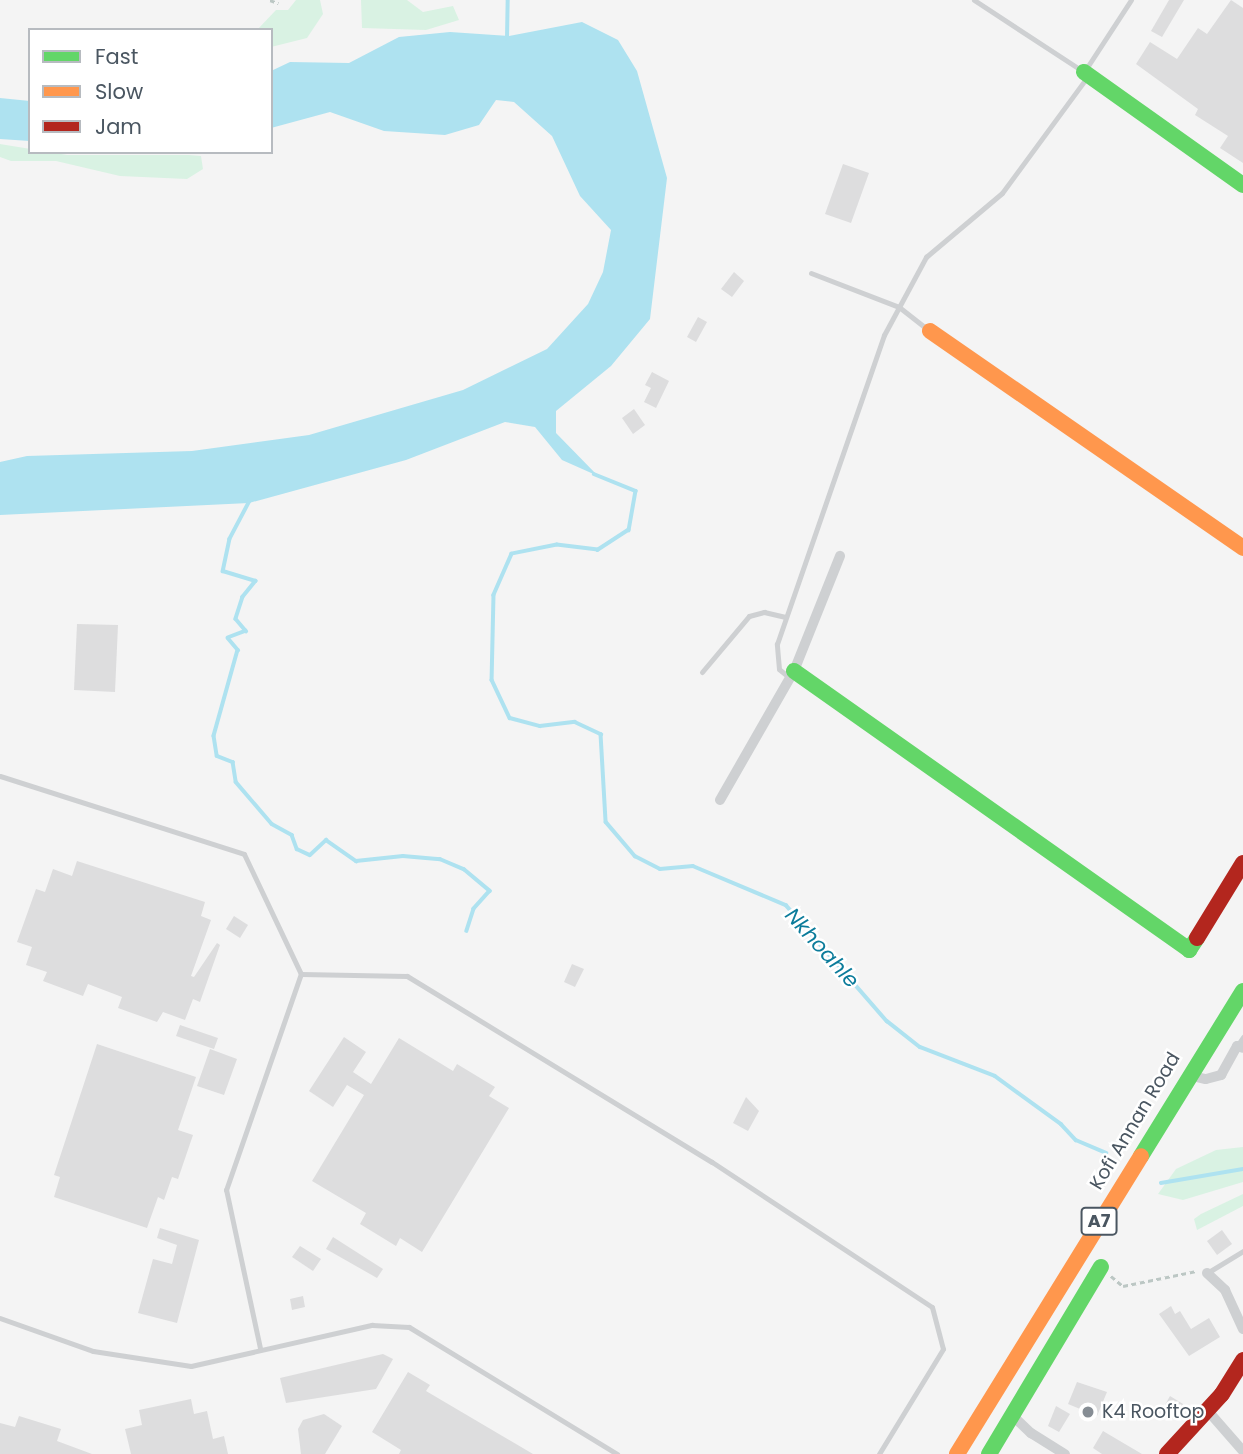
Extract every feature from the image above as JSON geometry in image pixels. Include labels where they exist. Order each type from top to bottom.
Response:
[{"type":"street","points":[[1086,74],[1243,185]]},
{"type":"street","points":[[930,331],[1243,548]]},
{"type":"street","points":[[720,800],[792,675],[840,556]]},
{"type":"street","points":[[792,675],[1189,950],[1243,863]]},
{"type":"street","name":"Kofi Annan Road","points":[[957,1454],[1188,1075],[1243,991]]},
{"type":"street","points":[[1188,1075],[1206,1079],[1221,1075],[1241,1043]]},
{"type":"street","points":[[989,1454],[1063,1325],[1101,1267]]},
{"type":"street","points":[[1207,1273],[1225,1290],[1243,1329]]},
{"type":"street","points":[[1044,1310],[1063,1325]]},
{"type":"street","points":[[1167,1454],[1208,1411],[1243,1360]]},
{"type":"street","points":[[1208,1411],[1243,1451]]},
{"type":"street","points":[[1011,1414],[1031,1433],[1065,1454]]},
{"type":"lane","points":[[974,0],[1086,74]]},
{"type":"lane","points":[[792,675],[779,669],[777,644],[858,401],[899,307],[926,257],[1002,193],[1086,74],[1131,0]]},
{"type":"lane","points":[[811,273],[899,307],[930,331]]},
{"type":"lane","points":[[702,672],[749,617],[764,611],[785,617]]},
{"type":"lane","points":[[0,776],[244,854],[301,974],[226,1189],[260,1348]]},
{"type":"lane","points":[[301,974],[407,976],[723,1170],[932,1307],[943,1349],[879,1454]]},
{"type":"lane","points":[[1207,1273],[1243,1251]]},
{"type":"lane","points":[[0,1318],[93,1351],[191,1366],[260,1348],[372,1325],[409,1327],[617,1454]]},
{"type":"path","points":[[270,0],[278,3]]},
{"type":"path","points":[[1101,1267],[1123,1286],[1186,1271],[1207,1273]]},
{"type":"green space","points":[[296,0],[320,0],[323,14],[307,38],[273,46],[273,28],[259,28],[276,10],[288,10]]},
{"type":"green space","points":[[361,0],[407,0],[423,12],[453,6],[459,20],[426,30],[362,28]]},
{"type":"green space","points":[[0,144],[28,149],[28,154],[189,155],[201,156],[203,169],[187,179],[120,176],[56,161],[11,161],[0,157]]},
{"type":"green space","points":[[1243,1147],[1243,1182],[1183,1200],[1158,1194],[1176,1169],[1216,1150]]},
{"type":"green space","points":[[1243,1194],[1243,1206],[1197,1230],[1194,1219]]},
{"type":"water","points":[[582,22],[618,40],[637,71],[667,178],[650,319],[611,366],[556,411],[556,433],[598,476],[562,460],[535,427],[505,422],[406,460],[249,503],[0,515],[0,462],[27,456],[192,451],[309,435],[463,390],[547,349],[588,304],[603,272],[611,230],[580,196],[552,136],[514,102],[496,100],[479,125],[445,135],[384,131],[330,112],[273,127],[273,70],[290,62],[349,63],[399,37],[450,32],[509,36]]},
{"type":"water","points":[[0,98],[28,101],[28,141],[0,139]]},
{"type":"building","points":[[1169,0],[1184,0],[1162,37],[1151,31]]},
{"type":"building","points":[[1231,0],[1243,8],[1243,163],[1220,148],[1228,136],[1195,115],[1198,109],[1136,64],[1150,42],[1177,59],[1198,28],[1207,34]]},
{"type":"building","points":[[843,164],[869,173],[851,223],[825,214]]},
{"type":"building","points":[[734,272],[744,281],[732,297],[721,289]]},
{"type":"building","points":[[698,317],[707,322],[696,342],[687,337]]},
{"type":"building","points":[[652,372],[669,381],[656,408],[644,402],[651,388],[645,385]]},
{"type":"building","points":[[634,409],[645,425],[633,434],[622,418]]},
{"type":"building","points":[[77,624],[118,625],[115,692],[74,690]]},
{"type":"building","points":[[77,861],[205,902],[201,916],[211,920],[191,976],[194,977],[217,943],[220,945],[200,1002],[193,999],[185,1020],[163,1012],[157,1022],[118,1008],[122,997],[88,984],[83,996],[43,981],[47,972],[26,965],[32,947],[17,942],[36,889],[45,892],[53,869],[72,876]]},
{"type":"building","points":[[234,916],[248,925],[240,938],[226,929]]},
{"type":"building","points":[[572,964],[584,969],[575,987],[564,982]]},
{"type":"building","points":[[180,1025],[218,1038],[214,1049],[176,1036]]},
{"type":"building","points":[[344,1037],[366,1052],[353,1072],[371,1084],[399,1038],[453,1071],[457,1064],[495,1087],[489,1096],[509,1108],[422,1252],[400,1238],[396,1246],[360,1224],[366,1213],[312,1181],[364,1095],[347,1085],[333,1107],[309,1091]]},
{"type":"building","points":[[97,1044],[196,1077],[178,1130],[193,1135],[178,1179],[172,1177],[164,1200],[158,1197],[147,1228],[54,1197],[60,1177],[54,1175]]},
{"type":"building","points":[[210,1049],[237,1059],[224,1095],[197,1086]]},
{"type":"building","points":[[746,1097],[759,1111],[748,1131],[733,1123]]},
{"type":"building","points":[[160,1228],[199,1240],[177,1323],[138,1313],[153,1259],[172,1264],[177,1245],[157,1238]]},
{"type":"building","points":[[1222,1230],[1232,1244],[1217,1255],[1207,1241]]},
{"type":"building","points":[[333,1237],[383,1269],[377,1278],[326,1249]]},
{"type":"building","points":[[300,1246],[321,1259],[313,1271],[292,1257]]},
{"type":"building","points":[[303,1296],[305,1307],[292,1310],[290,1299]]},
{"type":"building","points":[[1171,1306],[1175,1314],[1180,1311],[1191,1329],[1209,1318],[1220,1337],[1189,1356],[1159,1314]]},
{"type":"building","points":[[383,1354],[393,1359],[376,1389],[286,1403],[280,1378]]},
{"type":"building","points":[[408,1372],[430,1385],[426,1391],[533,1454],[399,1454],[401,1450],[372,1432]]},
{"type":"building","points":[[1077,1382],[1107,1392],[1097,1416],[1068,1404]]},
{"type":"building","points":[[1170,1396],[1183,1404],[1177,1413],[1165,1405]]},
{"type":"building","points":[[191,1399],[194,1414],[207,1411],[213,1439],[224,1436],[228,1454],[131,1454],[125,1429],[142,1425],[139,1410]]},
{"type":"building","points":[[1056,1406],[1070,1414],[1059,1432],[1048,1426]]},
{"type":"building","points":[[324,1414],[342,1426],[325,1454],[301,1454],[298,1429],[303,1420]]},
{"type":"building","points":[[19,1416],[61,1429],[57,1441],[92,1454],[0,1454],[0,1423],[15,1427]]},
{"type":"building","points":[[1103,1431],[1142,1454],[1102,1454],[1093,1448]]},
{"type":"waterway","points":[[507,39],[508,0]]},
{"type":"waterway","name":"Nkhoahle","points":[[594,474],[636,491],[629,530],[598,550],[557,545],[512,554],[494,595],[492,680],[510,718],[540,726],[575,722],[601,734],[606,822],[635,856],[660,869],[693,866],[786,905],[887,1021],[920,1047],[995,1076],[1061,1124],[1076,1140],[1106,1153]]},
{"type":"waterway","points":[[250,501],[230,539],[223,571],[256,581],[243,597],[236,619],[246,631],[228,638],[238,650],[214,736],[217,756],[233,762],[236,782],[272,824],[292,835],[297,849],[310,855],[326,840],[356,861],[403,856],[440,859],[464,869],[490,891],[474,909],[467,931]]},
{"type":"waterway","name":"Nkhoahle","points":[[1161,1183],[1243,1169]]},
{"type":"traffic: fast","points":[[1084,72],[1243,185]]},
{"type":"traffic: fast","points":[[794,671],[1189,950],[1197,938]]},
{"type":"traffic: fast","points":[[1141,1156],[1243,991]]},
{"type":"traffic: fast","points":[[989,1454],[1101,1267]]},
{"type":"traffic: slow","points":[[930,331],[1243,548]]},
{"type":"traffic: slow","points":[[957,1454],[1141,1156]]},
{"type":"traffic: jam","points":[[1197,938],[1243,863]]},
{"type":"traffic: jam","points":[[1167,1454],[1222,1394],[1243,1360]]},
{"type":"place","name":"K4 Rooftop","points":[[1088,1412]]}]
